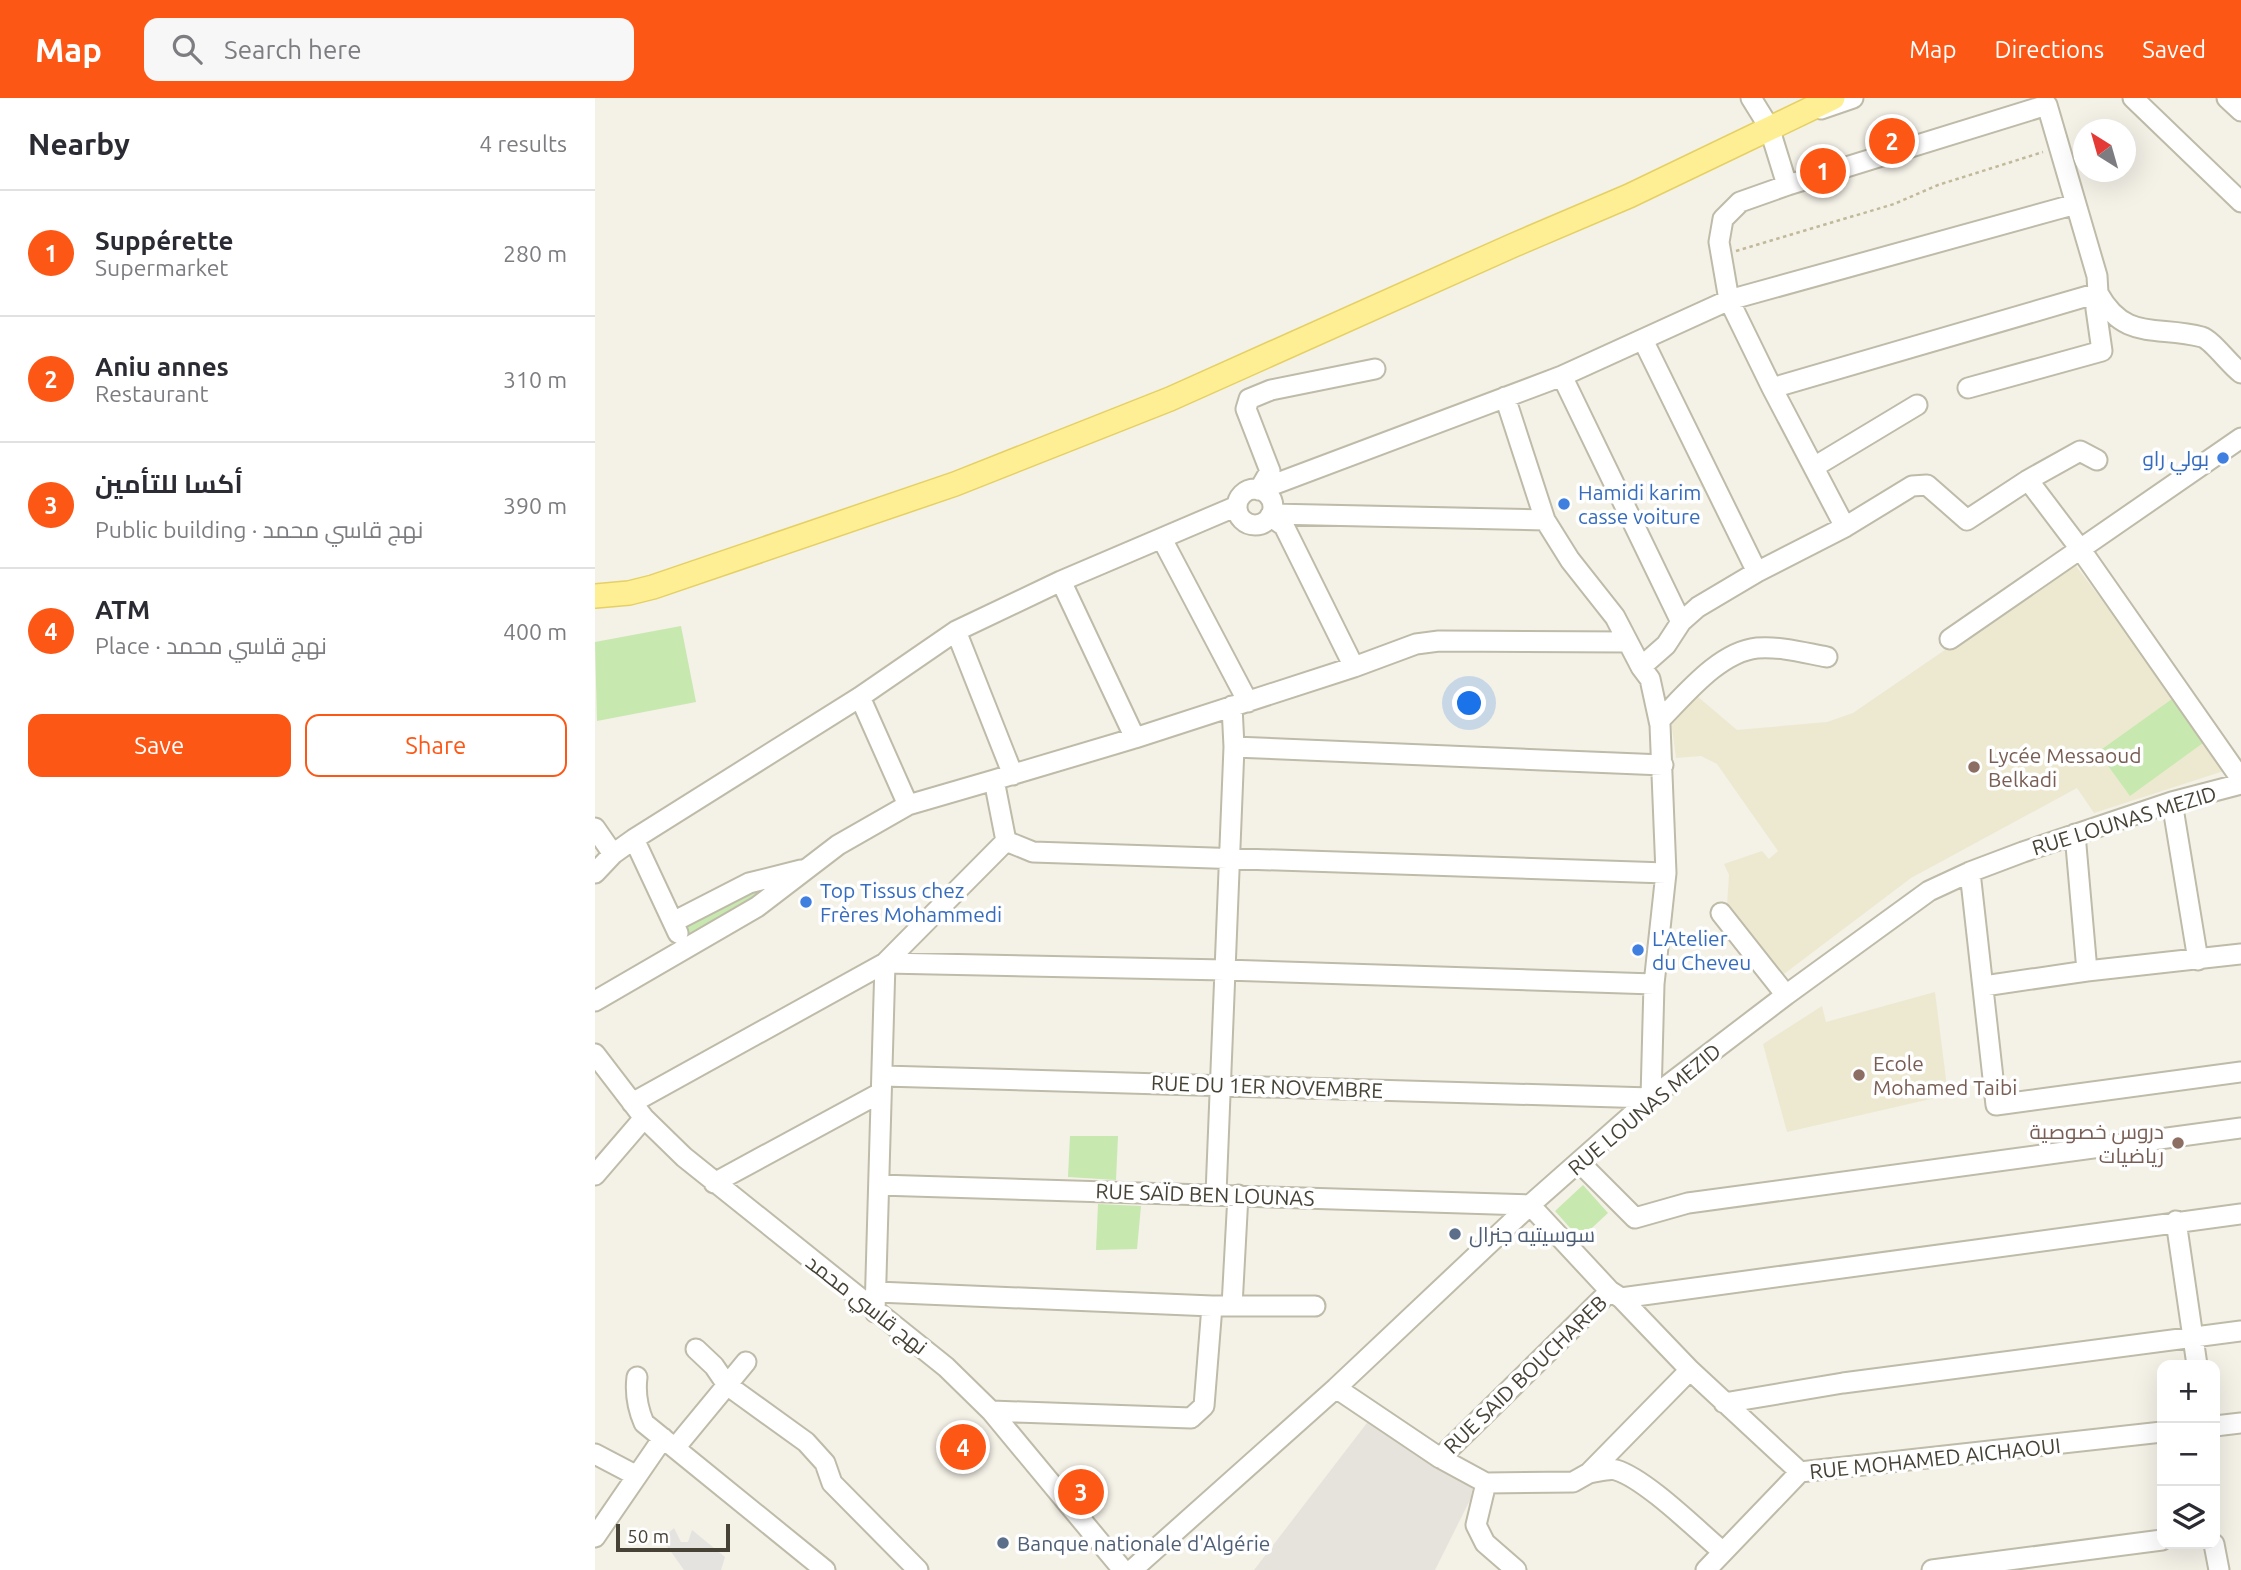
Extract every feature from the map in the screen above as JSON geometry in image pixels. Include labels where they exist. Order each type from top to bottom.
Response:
[{"type":"main road","points":[[595,596],[629,593],[653,587],[955,484],[1031,455],[1170,398],[1629,196],[1833,98]]},
{"type":"street","points":[[1751,98],[1769,127],[1787,186]]},
{"type":"street","points":[[1769,127],[1853,98]]},
{"type":"street","points":[[2133,98],[2241,202]]},
{"type":"street","points":[[2227,98],[2241,111]]},
{"type":"street","points":[[1845,527],[1729,300],[1721,256],[1720,229],[1723,219],[1731,209],[1740,202],[1787,186],[2047,105],[2097,276],[2096,309],[2102,351],[1968,388]]},
{"type":"street","points":[[1259,490],[1271,499],[1271,515],[1266,521],[1253,525],[1241,519],[1237,506],[1247,491],[1259,490],[1562,376],[1729,300],[2076,204]]},
{"type":"street","points":[[2098,293],[2115,318],[2130,325],[2204,337],[2241,373]]},
{"type":"street","points":[[1772,388],[2098,293]]},
{"type":"street","points":[[1643,340],[1757,572]]},
{"type":"street","points":[[1259,490],[1271,471],[1246,409],[1249,400],[1271,390],[1375,369]]},
{"type":"street","points":[[1562,376],[1681,622]]},
{"type":"street","points":[[1505,397],[1545,520],[1570,560],[1615,617],[1650,679],[1660,721],[1666,873],[1654,984],[1651,1098]]},
{"type":"street","points":[[1814,467],[1917,405]]},
{"type":"street","points":[[1950,639],[2238,445]]},
{"type":"street","points":[[1641,667],[1666,645],[1681,622],[1698,607],[1757,572],[1845,527],[1912,486],[1927,485],[1967,520],[2028,480],[2080,451],[2097,460]]},
{"type":"street","points":[[2028,480],[2081,550],[2241,782]]},
{"type":"street","points":[[595,873],[634,839],[860,697],[956,631],[1237,506]]},
{"type":"street","points":[[1271,515],[1545,520]]},
{"type":"street","points":[[1271,515],[1284,526],[1354,667]]},
{"type":"street","points":[[1162,539],[1240,704],[1234,747],[1216,1194]]},
{"type":"street","points":[[1061,582],[1135,738]]},
{"type":"street","points":[[595,1175],[638,1110],[885,963],[1006,841],[1004,777],[956,631]]},
{"type":"street","points":[[595,1002],[757,907],[838,845],[908,805],[1135,738],[1354,667],[1416,644],[1439,641],[1628,642]]},
{"type":"street","points":[[1660,721],[1721,662],[1738,653],[1758,648],[1827,657]]},
{"type":"street","points":[[860,697],[908,805]]},
{"type":"street","points":[[1234,747],[1663,765]]},
{"type":"street","name":"RUE LOUNAS MEZID","points":[[1132,1570],[1336,1388],[1531,1205],[1651,1098],[1929,891],[1970,872],[2075,834],[2241,782]]},
{"type":"street","points":[[2172,802],[2198,960]]},
{"type":"street","points":[[595,828],[614,854]]},
{"type":"street","points":[[2075,834],[2087,971]]},
{"type":"street","points":[[634,839],[685,948]]},
{"type":"street","points":[[1006,841],[1033,852],[1666,873]]},
{"type":"street","points":[[673,922],[749,883],[812,867]]},
{"type":"street","points":[[1970,872],[1996,1105],[2241,1072]]},
{"type":"street","points":[[1721,914],[1786,995]]},
{"type":"street","points":[[1984,986],[2087,971],[2241,954]]},
{"type":"street","points":[[885,963],[1225,970],[1654,984]]},
{"type":"street","points":[[885,963],[876,1302],[1315,1306]]},
{"type":"street","name":"نهج قاسي محمد","points":[[595,1054],[602,1079],[638,1110],[684,1157],[714,1183],[876,1302],[946,1367],[991,1411],[1123,1570]]},
{"type":"street","points":[[714,1183],[881,1084]]},
{"type":"street","name":"RUE DU 1ER NOVEMBRE","points":[[881,1084],[1220,1084],[1651,1098]]},
{"type":"street","points":[[1580,1163],[1635,1218],[1688,1203],[2241,1128]]},
{"type":"street","name":"RUE SAÏD BEN LOUNAS","points":[[879,1185],[1531,1205]]},
{"type":"street","points":[[991,1411],[1191,1418],[1204,1406],[1222,1306],[1237,1195]]},
{"type":"street","points":[[1531,1205],[1690,1370],[1800,1472]]},
{"type":"street","points":[[1616,1294],[2241,1214]]},
{"type":"street","points":[[2176,1221],[2196,1360]]},
{"type":"street","name":"RUE SAID BOUCHAREB","points":[[1440,1458],[1616,1294]]},
{"type":"street","points":[[1724,1403],[1895,1375],[2241,1331]]},
{"type":"street","points":[[696,1349],[714,1366],[727,1385],[806,1442],[825,1463],[832,1483],[918,1570]]},
{"type":"street","points":[[595,1538],[638,1476],[746,1362]]},
{"type":"street","points":[[1336,1388],[1440,1458],[1486,1483],[1573,1482],[1589,1473],[1690,1370]]},
{"type":"street","points":[[637,1377],[635,1390],[644,1423],[825,1570]]},
{"type":"street","points":[[2220,1425],[2241,1423]]},
{"type":"street","name":"RUE MOHAMED AICHAOUI","points":[[1706,1570],[1800,1472],[2157,1433]]},
{"type":"street","points":[[595,1454],[638,1476]]},
{"type":"street","points":[[1589,1473],[1614,1469],[1632,1478],[1723,1552]]},
{"type":"street","points":[[1486,1483],[1476,1525],[1485,1543],[1516,1570]]},
{"type":"street","points":[[1932,1570],[2157,1541]]},
{"type":"street","points":[[2215,1549],[2219,1570]]},
{"type":"path","points":[[1721,256],[1894,204],[1938,185],[2059,146]]},
{"type":"shaded area","name":"Lycée Messaoud Belkadi","points":[[2073,562],[2230,769],[2094,813],[2077,788],[1911,878],[1784,974],[1727,905],[1729,875],[1724,864],[1762,851],[1769,859],[1778,851],[1717,764],[1701,756],[1676,758],[1671,721],[1697,696],[1737,730],[1827,722],[1853,713]]},
{"type":"shaded area","name":"Ecole Mohamed Taibi","points":[[1935,992],[1948,1095],[1787,1132],[1763,1044],[1822,1006],[1826,1022]]},
{"type":"shaded area","points":[[1370,1419],[1473,1483],[1471,1498],[1435,1570],[1254,1570]]},
{"type":"shaded area","points":[[674,1528],[681,1542],[688,1542],[692,1530],[725,1557],[721,1570],[684,1570],[662,1539]]},
{"type":"green space","points":[[681,626],[696,702],[597,721],[595,642]]},
{"type":"green space","points":[[2172,699],[2203,743],[2130,796],[2098,752]]},
{"type":"green space","points":[[776,883],[758,899],[687,937],[682,926],[747,890]]},
{"type":"green space","points":[[1070,1136],[1118,1136],[1116,1180],[1068,1177]]},
{"type":"green space","points":[[1583,1185],[1608,1213],[1580,1239],[1555,1211]]},
{"type":"green space","points":[[1098,1204],[1141,1206],[1137,1249],[1096,1250]]},
{"type":"place","name":"Aniu annes","points":[[1892,141]]},
{"type":"place","name":"Suppérette","points":[[1823,171]]},
{"type":"place","name":"بولي راو","points":[[2223,458]]},
{"type":"place","name":"Hamidi karim casse voiture","points":[[1564,504]]},
{"type":"place","name":"Lycée Messaoud Belkadi","points":[[1974,767]]},
{"type":"place","name":"Top Tissus chez Frères Mohammedi","points":[[806,902]]},
{"type":"place","name":"L'Atelier du Cheveu","points":[[1638,950]]},
{"type":"place","name":"Ecole Mohamed Taibi","points":[[1859,1075]]},
{"type":"place","name":"دروس خصوصية رياضيات","points":[[2178,1143]]},
{"type":"place","name":"سوسيتيه جنرال","points":[[1455,1234]]},
{"type":"place","name":"ATM","points":[[963,1447]]},
{"type":"place","name":"أكسا للتأمين","points":[[1081,1492]]},
{"type":"place","name":"Banque nationale d'Algérie","points":[[1003,1543]]}]
